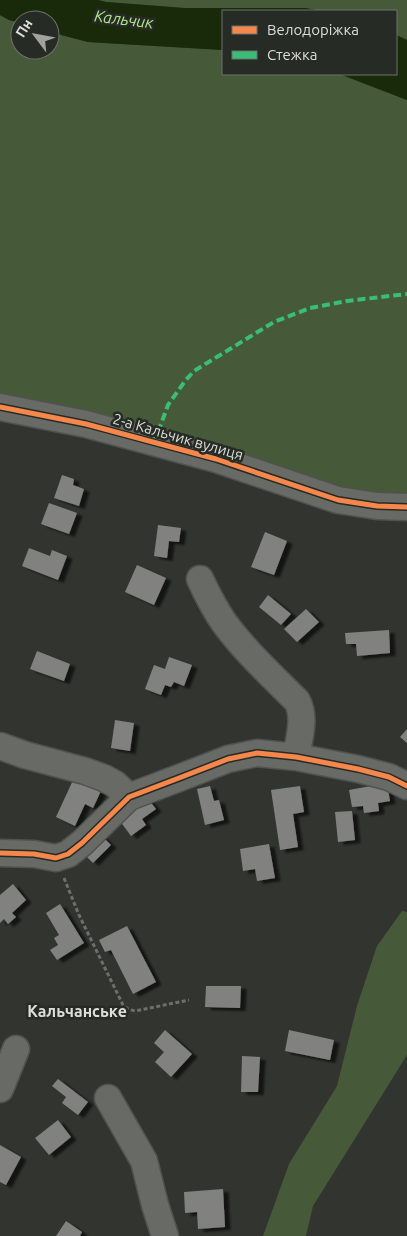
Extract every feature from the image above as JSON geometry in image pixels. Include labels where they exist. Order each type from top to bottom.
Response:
[{"type":"street","name":"2-а Кальчик вулиця","points":[[0,407],[78,422],[216,459],[338,500],[377,506],[407,507]]},
{"type":"street","points":[[200,579],[216,610],[238,641],[297,701],[302,714],[296,756]]},
{"type":"street","points":[[0,746],[44,760],[85,770],[114,784],[129,797]]},
{"type":"street","points":[[0,853],[34,854],[56,858],[68,854],[82,843],[129,797],[228,759],[257,753],[296,756],[358,769],[389,777],[407,786]]},
{"type":"street","points":[[0,1089],[16,1049]]},
{"type":"street","points":[[108,1098],[144,1161],[165,1236]]},
{"type":"path","points":[[56,858],[78,915],[123,1005],[135,1011],[189,1000]]},
{"type":"shaded area","points":[[98,0],[407,0],[407,40],[397,35],[397,10],[184,8]]},
{"type":"shaded area","points":[[0,15],[10,20],[10,60],[60,60],[60,35],[88,42],[222,50],[222,75],[342,75],[407,100],[407,517],[0,397]]},
{"type":"shaded area","points":[[402,911],[407,912],[407,1055],[313,1206],[306,1236],[263,1236],[289,1164],[337,1086],[357,1006],[377,946]]},
{"type":"water","name":"Кальчик","points":[[0,0],[98,0],[184,8],[305,8],[316,10],[222,10],[222,50],[88,42],[60,35],[60,10],[10,10],[9,20],[0,15]]},
{"type":"water","points":[[397,35],[407,40],[407,100],[343,75],[397,75]]},
{"type":"building","points":[[62,475],[74,479],[73,485],[84,489],[79,506],[54,498]]},
{"type":"building","points":[[49,503],[77,513],[69,534],[41,524]]},
{"type":"building","points":[[158,525],[181,528],[179,542],[169,541],[167,558],[154,556]]},
{"type":"building","points":[[265,532],[287,541],[274,575],[251,567]]},
{"type":"building","points":[[29,548],[50,556],[52,550],[67,556],[58,580],[22,566]]},
{"type":"building","points":[[137,565],[166,578],[154,605],[125,592]]},
{"type":"building","points":[[268,595],[291,614],[281,625],[259,607]]},
{"type":"building","points":[[306,609],[319,622],[297,642],[284,629]]},
{"type":"building","points":[[389,630],[390,653],[357,656],[356,644],[346,644],[345,633]]},
{"type":"building","points":[[37,651],[70,664],[64,681],[30,669]]},
{"type":"building","points":[[169,657],[192,665],[184,686],[174,682],[171,687],[165,685],[161,695],[145,689],[154,665],[165,669]]},
{"type":"building","points":[[115,720],[134,723],[130,751],[111,748]]},
{"type":"building","points":[[407,729],[407,743],[400,737]]},
{"type":"building","points":[[74,778],[101,791],[93,808],[85,804],[75,826],[56,817]]},
{"type":"building","points":[[387,783],[390,801],[378,803],[379,811],[364,813],[363,806],[352,807],[349,790]]},
{"type":"building","points":[[210,786],[214,801],[219,800],[224,820],[205,825],[197,789]]},
{"type":"building","points":[[300,786],[304,812],[293,814],[298,847],[280,850],[271,790]]},
{"type":"building","points":[[145,795],[156,809],[142,819],[146,825],[131,836],[117,817]]},
{"type":"building","points":[[352,811],[355,840],[338,842],[335,812]]},
{"type":"building","points":[[99,833],[111,845],[93,863],[80,850]]},
{"type":"building","points":[[269,844],[275,878],[257,881],[255,869],[243,871],[240,849]]},
{"type":"building","points":[[13,884],[26,900],[12,913],[16,917],[8,924],[4,919],[0,923],[0,895]]},
{"type":"building","points":[[60,904],[84,943],[57,960],[50,950],[58,945],[54,938],[59,935],[46,913]]},
{"type":"building","points":[[127,926],[156,982],[133,994],[111,950],[105,952],[99,940]]},
{"type":"building","points":[[206,986],[241,986],[240,1008],[205,1007]]},
{"type":"building","points":[[165,1030],[192,1054],[171,1077],[155,1062],[164,1052],[154,1043]]},
{"type":"building","points":[[289,1030],[334,1040],[330,1060],[285,1051]]},
{"type":"building","points":[[242,1056],[260,1057],[258,1092],[241,1092]]},
{"type":"building","points":[[58,1079],[88,1102],[78,1115],[62,1103],[66,1097],[52,1086]]},
{"type":"building","points":[[58,1120],[71,1137],[49,1155],[35,1138]]},
{"type":"building","points":[[0,1145],[21,1157],[6,1185],[0,1182]]},
{"type":"building","points":[[223,1189],[225,1227],[198,1229],[197,1212],[185,1213],[184,1192]]},
{"type":"building","points":[[66,1221],[82,1232],[80,1236],[56,1236]]},
{"type":"marked path","points":[[154,443],[168,405],[194,371],[274,322],[310,308],[347,301],[407,294]]},
{"type":"cycle path","points":[[0,407],[86,424],[216,459],[338,500],[377,506],[407,507]]},
{"type":"cycle path","points":[[0,853],[34,854],[56,858],[68,854],[82,843],[129,797],[228,759],[257,753],[296,757],[358,769],[389,777],[407,786]]},
{"type":"district","name":"Кальчанське","points":[[77,1011]]}]
